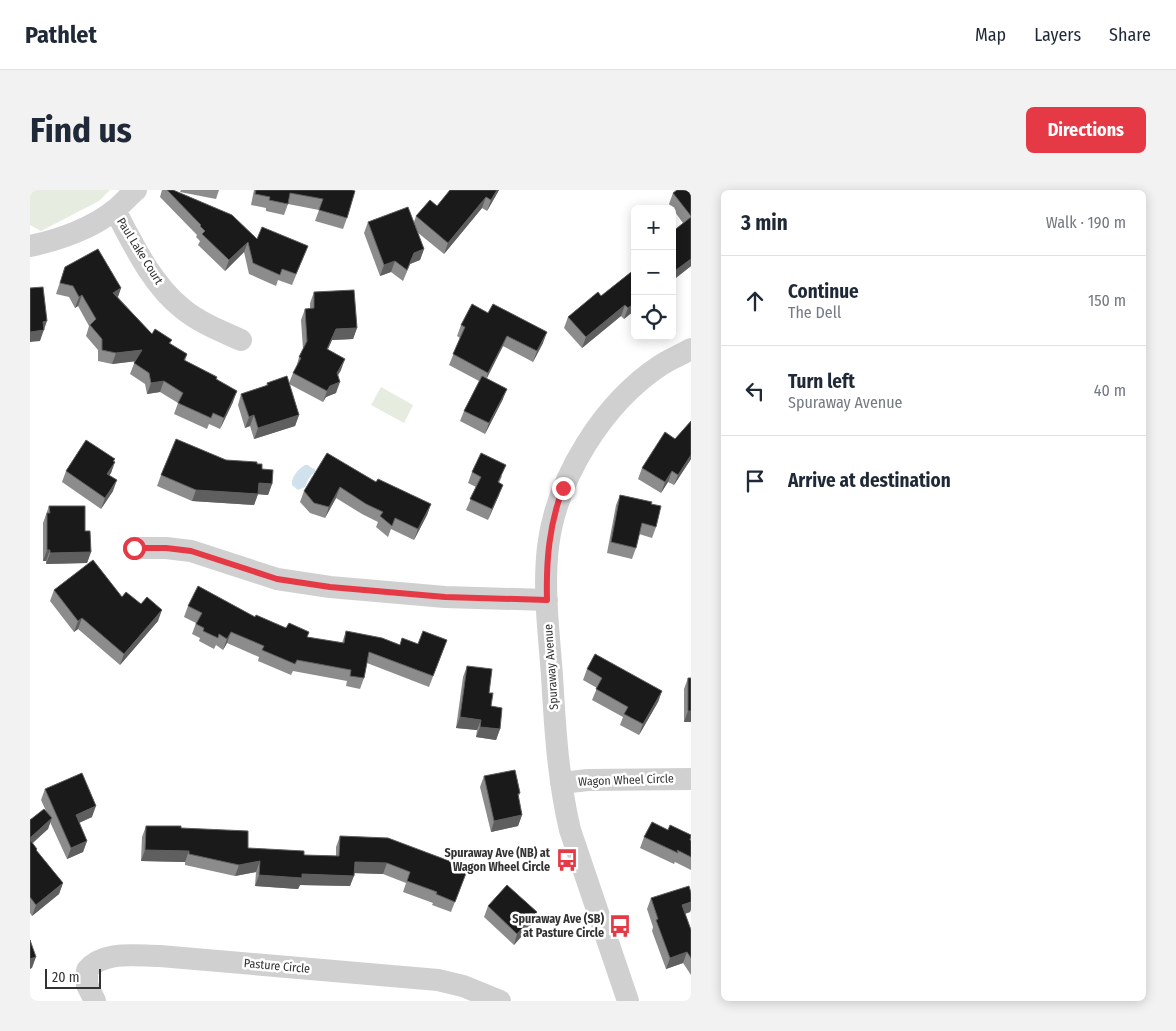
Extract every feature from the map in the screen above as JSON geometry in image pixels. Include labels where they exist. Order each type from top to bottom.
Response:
[{"type":"street","points":[[30,246],[82,229],[100,220],[115,210],[136,190]]},
{"type":"street","name":"Paul Lake Court","points":[[115,210],[145,263],[173,300],[200,321],[241,340]]},
{"type":"street","name":"Spuraway Avenue","points":[[628,1001],[570,830],[561,783],[558,763],[546,563],[550,531],[558,501],[577,461],[598,427],[628,392],[660,366],[691,349]]},
{"type":"street","points":[[134,548],[166,548],[191,551],[277,579],[330,587],[445,597],[547,600]]},
{"type":"street","name":"Wagon Wheel Circle","points":[[561,783],[664,778],[691,779]]},
{"type":"street","name":"Pasture Circle","points":[[95,1001],[87,984],[86,970],[98,960],[126,955],[170,957],[438,980],[463,986],[500,1001]]},
{"type":"shaded area","points":[[30,190],[110,190],[99,201],[41,231],[30,225]]},
{"type":"shaded area","points":[[381,387],[413,405],[404,423],[371,405]]},
{"type":"water","points":[[305,465],[314,468],[316,472],[310,476],[305,487],[298,490],[292,485],[293,479]]},
{"type":"building","points":[[167,190],[173,190],[232,215],[257,239],[262,227],[308,246],[296,274],[282,269],[280,275],[253,263],[248,242],[229,260],[202,234],[205,231],[201,225]]},
{"type":"building","points":[[256,190],[355,191],[347,218],[319,210],[323,199],[290,193],[288,204],[269,200],[270,197],[255,194]]},
{"type":"building","points":[[450,190],[497,190],[491,200],[486,197],[448,243],[416,216],[430,200],[437,206]]},
{"type":"building","points":[[677,190],[691,190],[691,216],[673,193]]},
{"type":"building","points":[[408,207],[424,249],[414,253],[407,270],[395,261],[384,265],[368,222]]},
{"type":"building","points":[[691,217],[691,259],[676,270],[676,250],[676,229]]},
{"type":"building","points":[[98,249],[121,288],[113,293],[152,334],[155,329],[172,340],[169,343],[187,354],[184,360],[217,377],[216,379],[237,391],[224,418],[213,413],[211,418],[178,403],[183,393],[164,381],[151,383],[149,373],[134,363],[142,350],[116,353],[102,350],[102,339],[90,325],[96,319],[82,295],[79,297],[73,286],[60,283],[65,267]]},
{"type":"building","points":[[631,272],[631,306],[628,308],[625,305],[586,337],[568,317],[598,292],[601,296]]},
{"type":"building","points":[[43,287],[47,321],[43,322],[44,330],[30,332],[30,288]]},
{"type":"building","points":[[354,290],[357,328],[336,329],[327,349],[345,359],[337,373],[340,382],[330,386],[327,391],[293,373],[307,341],[305,309],[314,308],[314,292]]},
{"type":"building","points":[[472,304],[488,313],[493,304],[547,332],[537,351],[507,336],[488,373],[453,354],[465,327],[461,325]]},
{"type":"building","points":[[287,376],[299,415],[258,428],[254,415],[249,417],[241,394]]},
{"type":"building","points":[[482,376],[507,389],[489,423],[464,411]]},
{"type":"building","points":[[691,421],[691,455],[678,475],[672,471],[665,482],[642,468],[665,432],[675,439]]},
{"type":"building","points":[[176,439],[226,460],[262,464],[262,469],[273,470],[272,484],[259,483],[258,494],[196,490],[161,475]]},
{"type":"building","points":[[86,440],[115,459],[107,474],[117,480],[105,498],[66,471]]},
{"type":"building","points":[[327,453],[376,482],[378,479],[431,504],[418,529],[395,518],[392,526],[380,516],[383,512],[366,504],[340,487],[329,507],[314,503],[304,491]]},
{"type":"building","points":[[481,453],[506,465],[498,482],[503,485],[492,509],[470,499],[481,477],[472,472]]},
{"type":"building","points":[[620,495],[652,502],[651,504],[661,506],[656,527],[642,523],[636,548],[611,542]]},
{"type":"building","points":[[49,506],[85,506],[85,531],[90,531],[91,552],[50,553],[50,550],[47,550],[47,513],[50,513]]},
{"type":"building","points":[[93,560],[122,597],[126,592],[141,604],[147,597],[162,610],[124,654],[82,618],[78,621],[54,590]]},
{"type":"building","points":[[198,586],[255,617],[256,615],[286,628],[289,623],[309,632],[307,637],[344,643],[346,631],[382,638],[400,645],[402,638],[418,644],[423,631],[447,640],[433,676],[369,652],[364,678],[350,676],[351,670],[297,660],[295,664],[262,650],[264,646],[231,632],[227,639],[219,634],[218,638],[203,631],[204,628],[196,624],[202,613],[188,606]]},
{"type":"building","points":[[595,654],[662,691],[643,724],[624,714],[628,707],[596,689],[602,678],[587,669]]},
{"type":"building","points":[[467,666],[492,669],[489,693],[493,693],[491,706],[502,708],[500,729],[480,727],[481,720],[460,717]]},
{"type":"building","points":[[688,678],[691,678],[691,711],[688,711]]},
{"type":"building","points":[[515,770],[522,815],[494,821],[484,776]]},
{"type":"building","points":[[82,773],[96,806],[76,815],[87,841],[71,848],[45,789]]},
{"type":"building","points":[[44,809],[52,818],[30,838],[30,820]]},
{"type":"building","points":[[652,822],[668,830],[670,825],[691,835],[691,857],[644,837]]},
{"type":"building","points":[[146,826],[181,826],[181,828],[248,831],[248,848],[304,851],[304,855],[339,856],[340,836],[388,838],[468,868],[455,902],[436,894],[437,892],[407,881],[410,872],[387,863],[355,862],[354,876],[302,874],[302,878],[259,875],[260,861],[239,865],[189,854],[189,851],[145,850]]},
{"type":"building","points":[[30,840],[63,883],[36,905],[30,897]]},
{"type":"building","points":[[507,885],[537,912],[517,934],[488,906]]},
{"type":"building","points":[[689,886],[691,902],[682,905],[691,930],[691,958],[687,952],[670,958],[656,920],[658,919],[651,898]]},
{"type":"building","points":[[30,940],[36,957],[30,959]]},
{"type":"place","name":"Spuraway Ave (NB) at Wagon Wheel Circle","points":[[567,860]]},
{"type":"place","name":"Spuraway Ave (SB) at Pasture Circle","points":[[620,926]]},
{"type":"route","points":[[134,548],[166,548],[191,551],[287,582],[445,597],[547,600],[546,563],[550,531],[563,488]]}]
